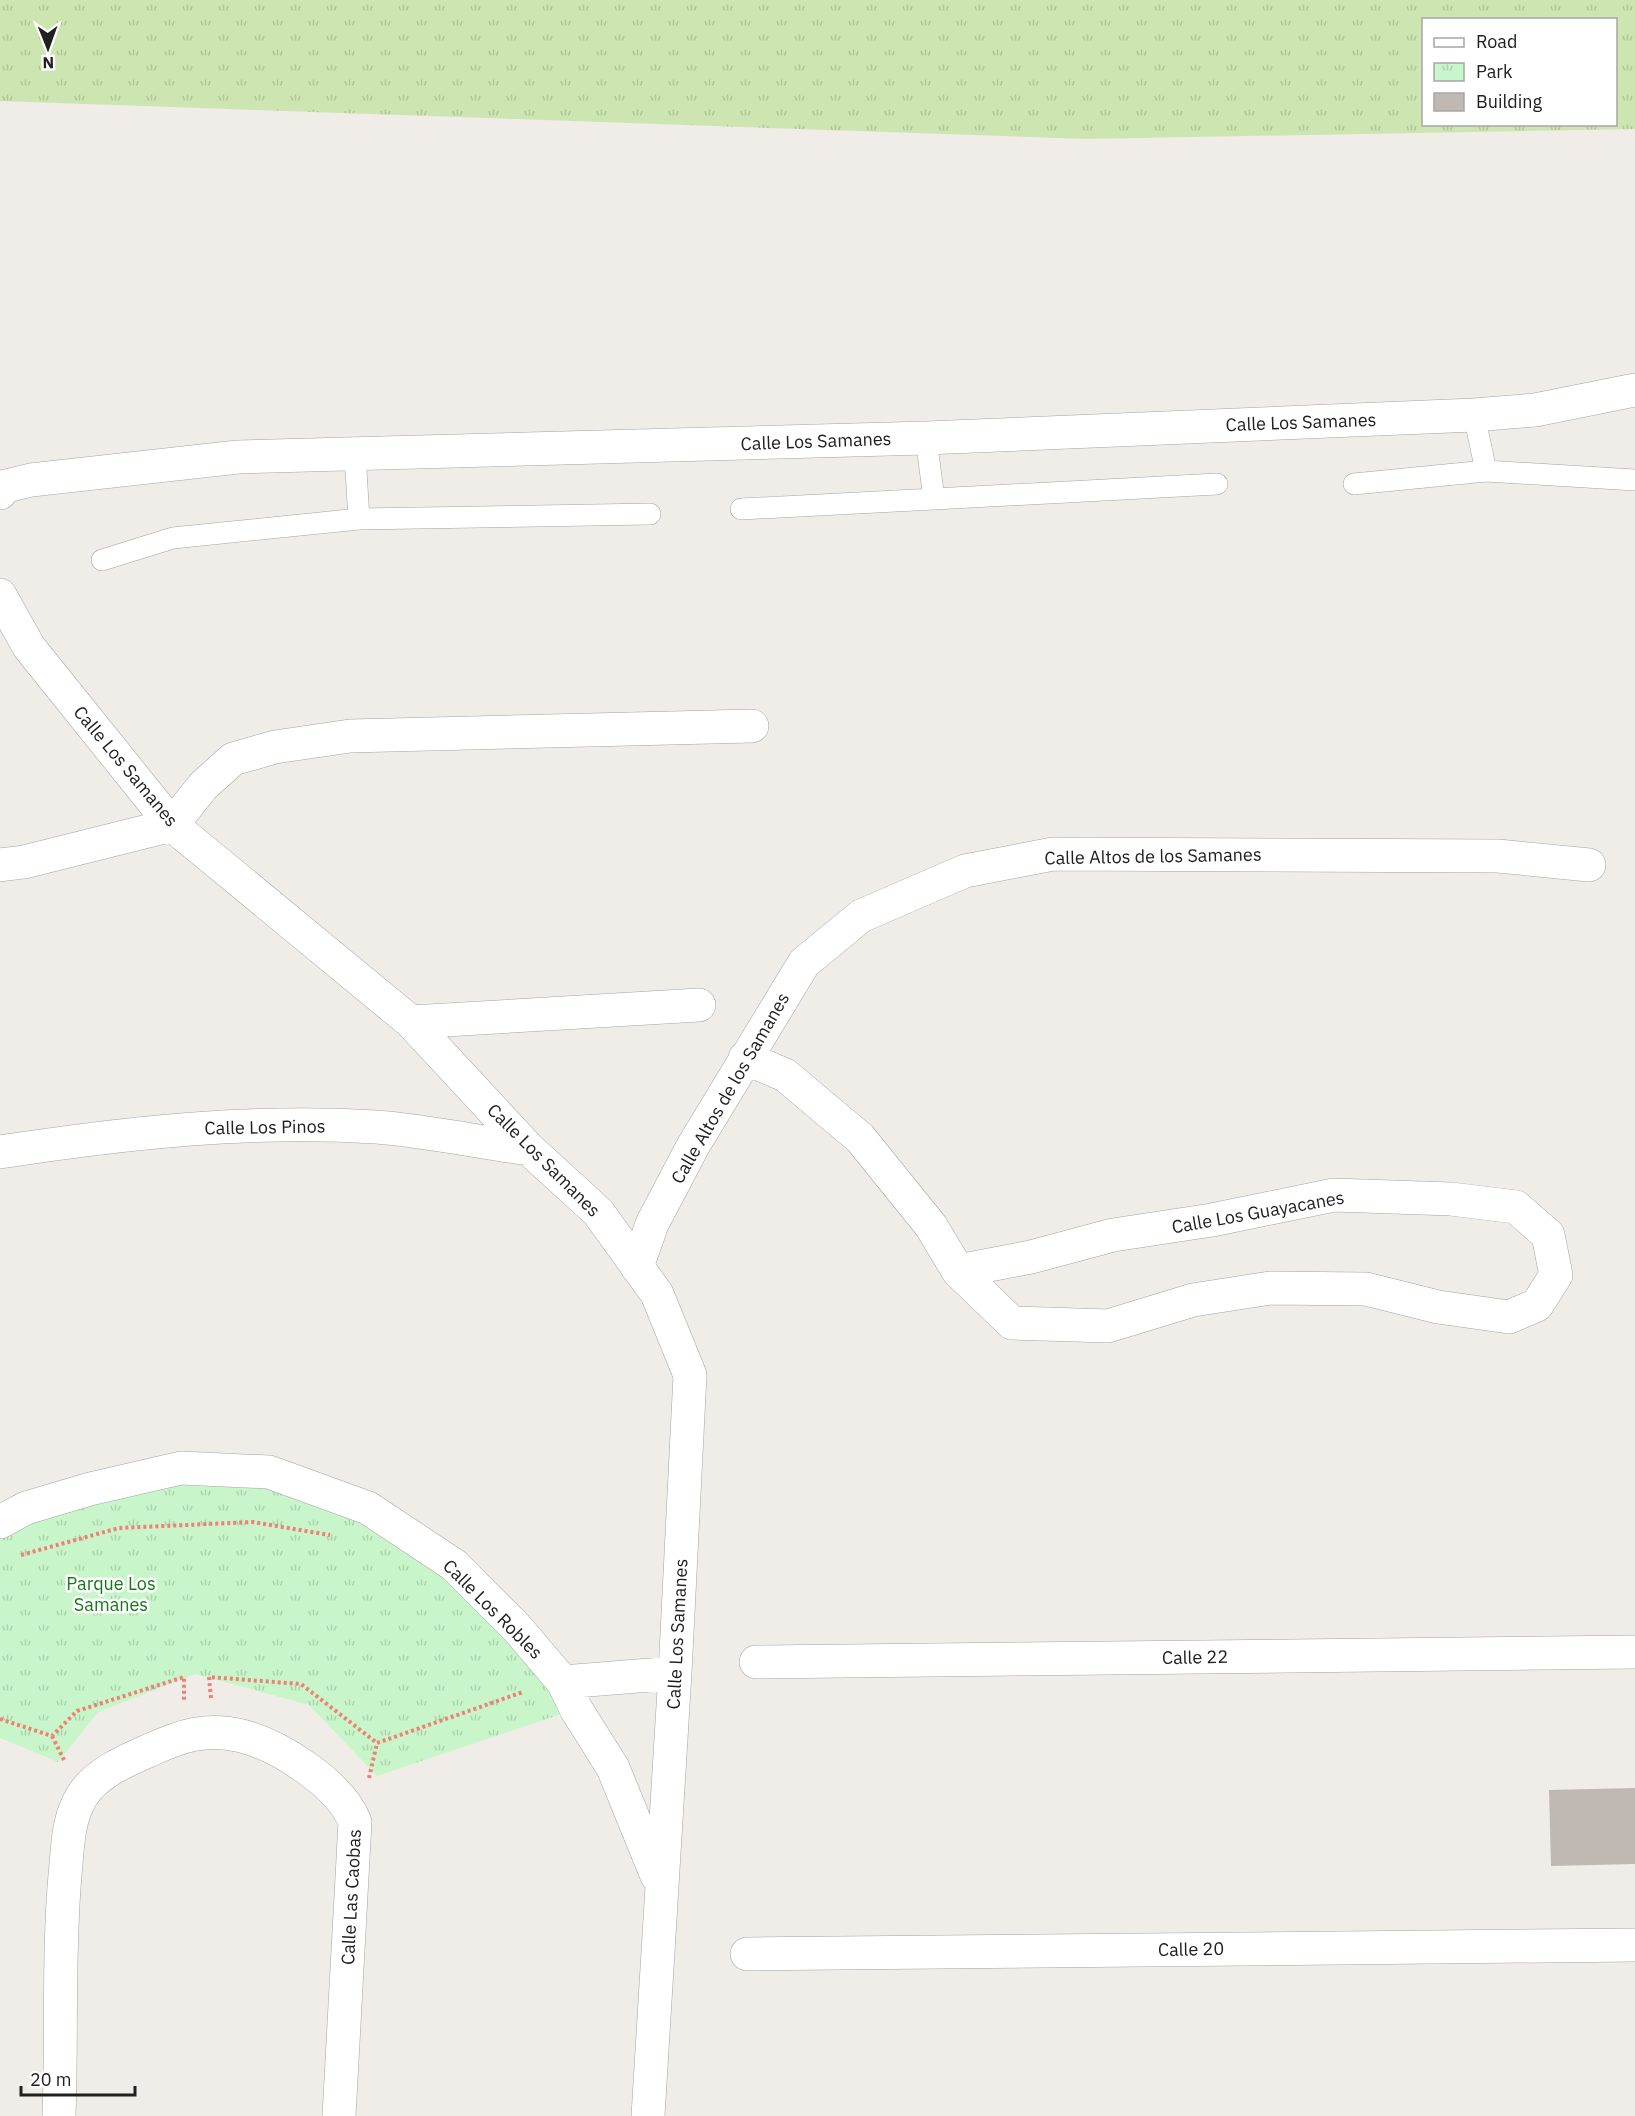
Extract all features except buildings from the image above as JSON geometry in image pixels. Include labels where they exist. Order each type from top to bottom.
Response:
[{"type":"street","name":"Calle Los Samanes","points":[[1,489],[31,480],[238,457],[926,438],[1474,415],[1535,410],[1635,390]]},
{"type":"street","name":"Calle Los Samanes","points":[[0,595],[29,647],[172,825],[411,1022],[529,1149],[598,1212],[657,1294],[690,1375],[675,1673],[648,2116]]},
{"type":"street","points":[[0,865],[172,825],[203,786],[233,759],[275,747],[350,736],[752,726]]},
{"type":"street","name":"Calle Altos de los Samanes","points":[[637,1267],[652,1224],[693,1146],[804,963],[861,916],[965,871],[1053,854],[1498,856],[1589,865]]},
{"type":"street","points":[[411,1022],[699,1005]]},
{"type":"street","name":"Calle Los Guayacanes","points":[[745,1058],[785,1075],[860,1138],[931,1226],[958,1271],[1012,1323],[1108,1326],[1193,1300],[1270,1288],[1366,1289],[1437,1307],[1509,1317],[1537,1305],[1556,1275],[1548,1235],[1515,1207],[1451,1199],[1334,1195],[1212,1220],[1113,1235],[1031,1257],[958,1271]]},
{"type":"street","name":"Calle Los Pinos","points":[[0,1152],[112,1135],[240,1125],[377,1127],[529,1149]]},
{"type":"street","name":"Calle Los Robles","points":[[0,1522],[26,1508],[90,1489],[181,1468],[269,1472],[368,1508],[454,1565],[516,1627],[563,1682],[576,1709],[613,1768],[661,1886]]},
{"type":"street","name":"Calle 22","points":[[756,1662],[1635,1652]]},
{"type":"street","points":[[563,1682],[675,1673]]},
{"type":"street","points":[[59,2116],[60,1933],[70,1823],[82,1795],[106,1774],[136,1756],[200,1733]]},
{"type":"street","name":"Calle Las Caobas","points":[[200,1733],[242,1736],[290,1758],[327,1784],[350,1809],[355,1822],[339,2116]]},
{"type":"street","name":"Calle 20","points":[[747,1954],[1635,1945]]},
{"type":"lane","points":[[1474,415],[1486,471]]},
{"type":"lane","points":[[926,438],[934,499]]},
{"type":"lane","points":[[355,454],[359,519]]},
{"type":"lane","points":[[1354,484],[1486,471],[1635,480]]},
{"type":"lane","points":[[741,509],[1217,484]]},
{"type":"lane","points":[[102,560],[173,538],[359,519],[650,514]]},
{"type":"path","points":[[11,1557],[119,1528],[254,1522],[339,1537]]},
{"type":"path","points":[[0,1719],[51,1737],[77,1711],[184,1677],[200,1733]]},
{"type":"path","points":[[200,1733],[209,1677],[301,1684],[377,1743]]},
{"type":"path","points":[[377,1743],[527,1690],[520,1682]]},
{"type":"path","points":[[350,1809],[366,1794],[377,1743]]},
{"type":"green space","points":[[0,0],[1635,0],[1635,129],[1086,139],[0,101]]},
{"type":"green space","name":"Parque Los Samanes","points":[[269,1472],[454,1565],[576,1709],[377,1776],[309,1705],[195,1674],[98,1712],[58,1762],[0,1738],[0,1525],[90,1489]]}]
